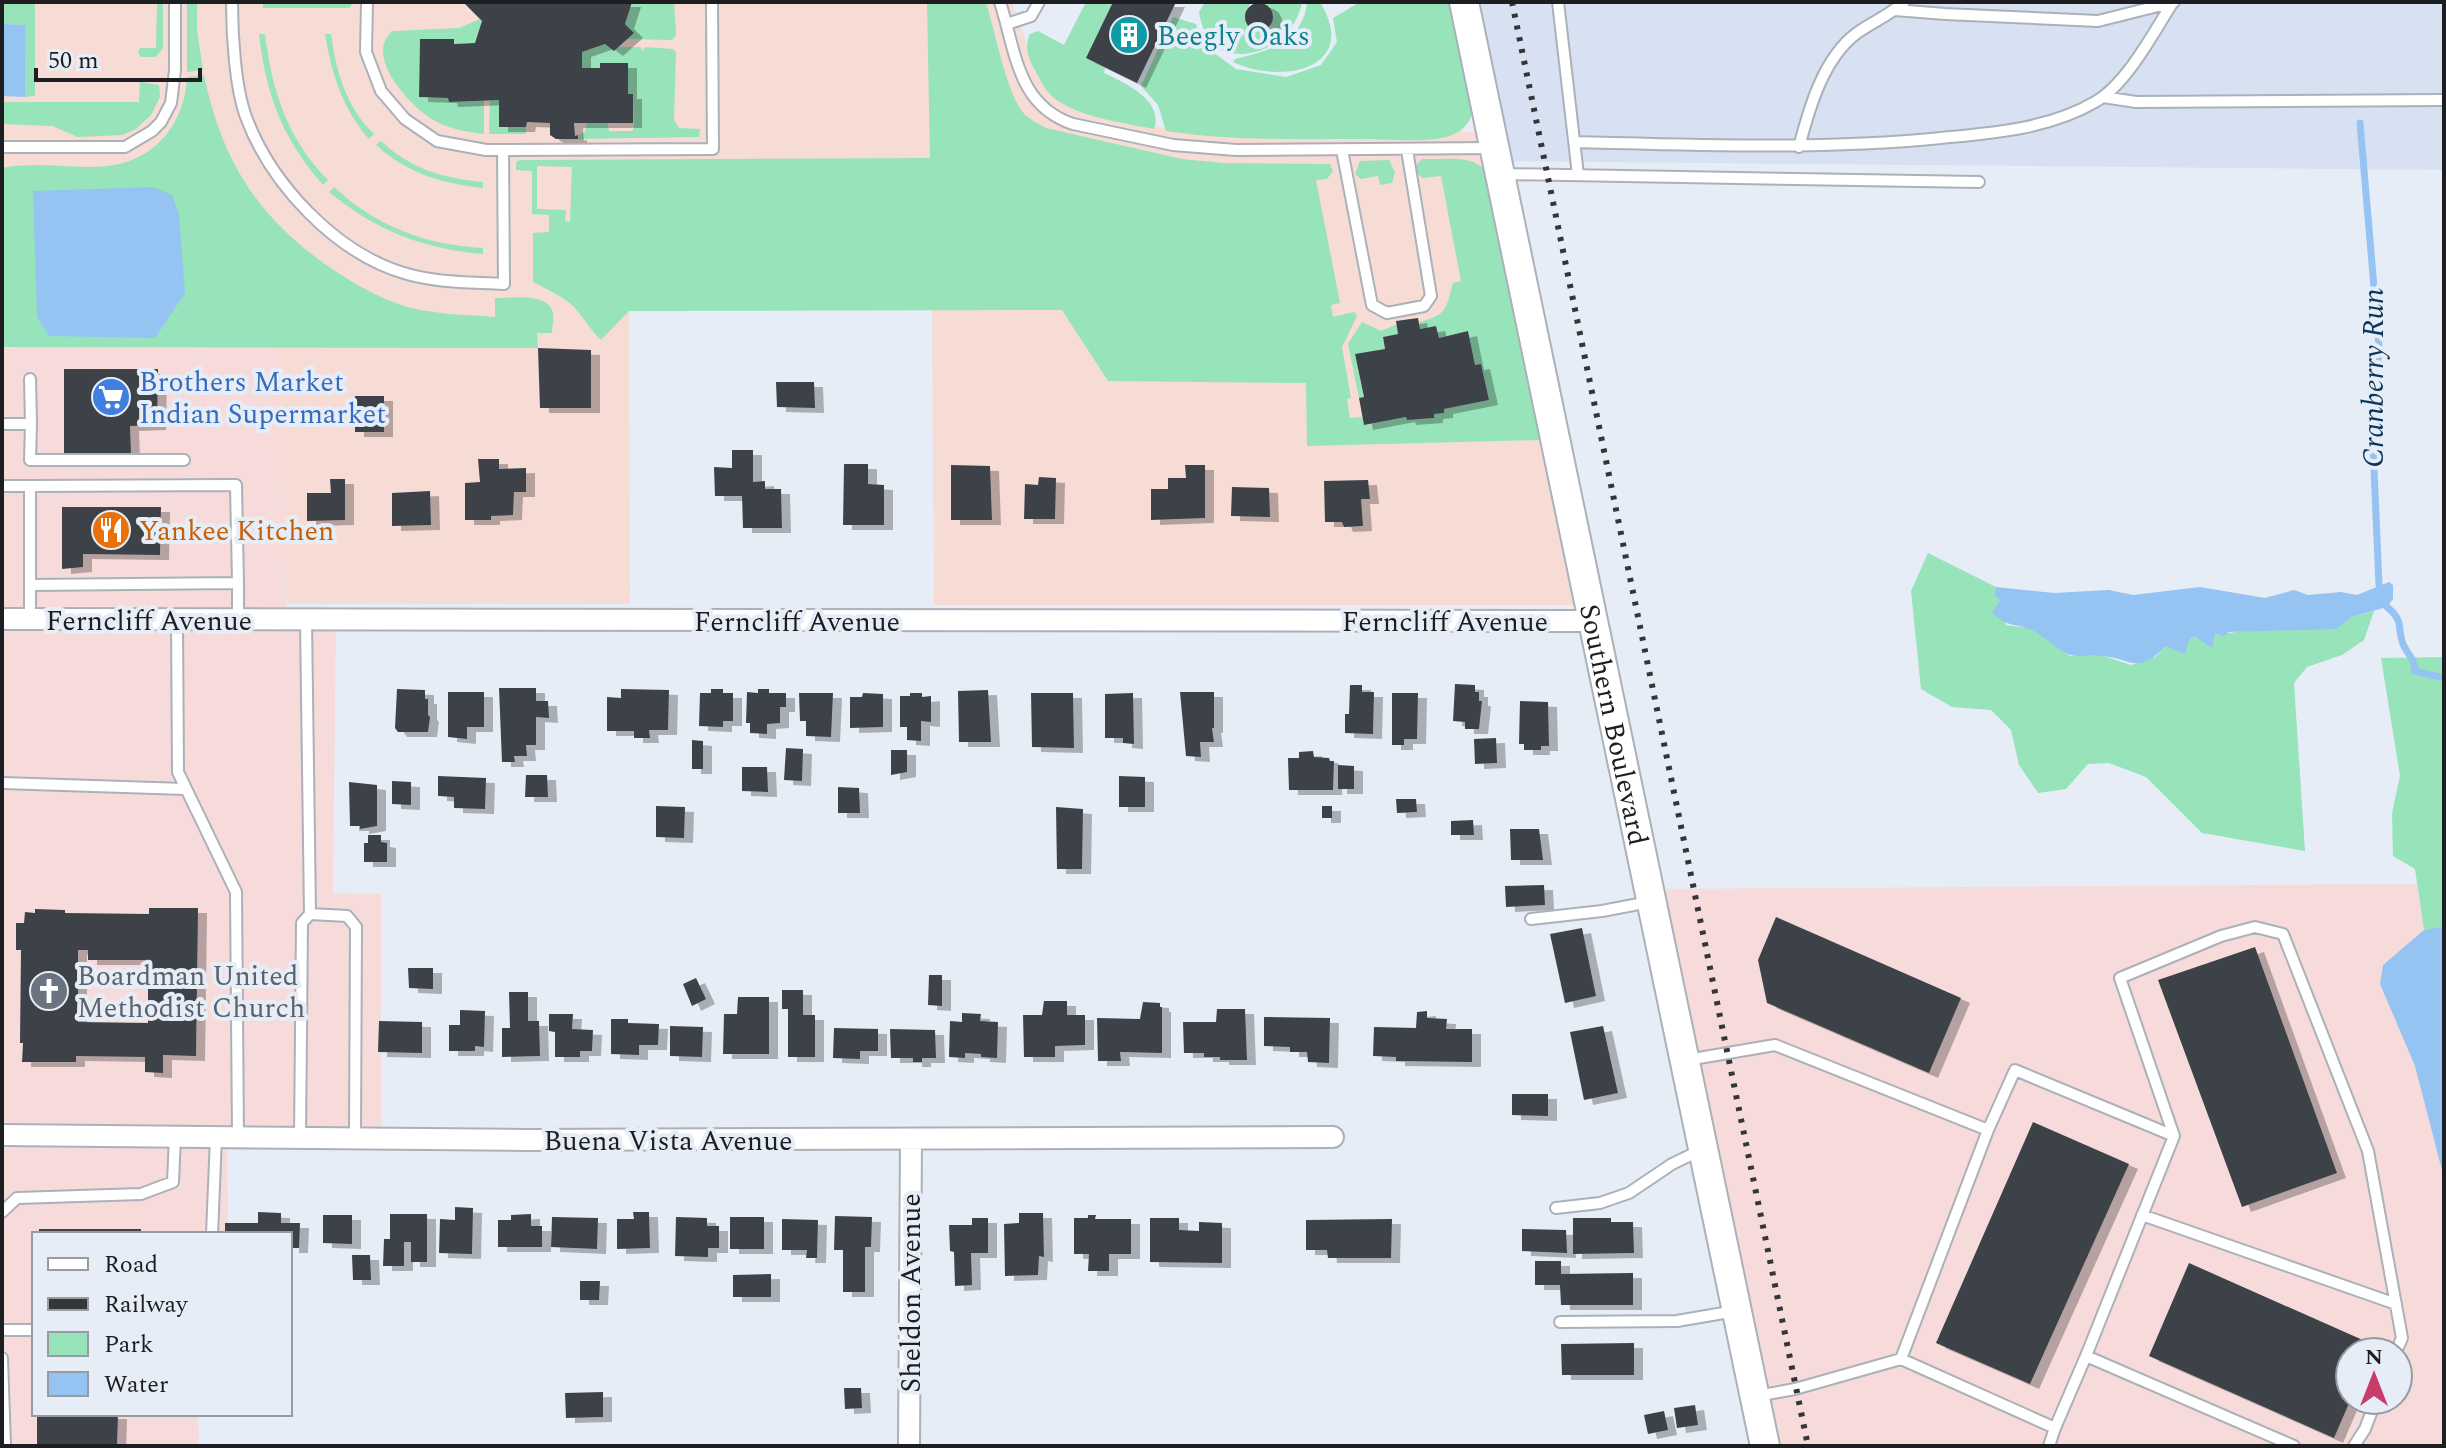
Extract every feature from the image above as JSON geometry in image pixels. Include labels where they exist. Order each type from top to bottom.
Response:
[{"type":"street","name":"Southern Boulevard","points":[[1464,2],[1765,1446]]},
{"type":"street","name":"Ferncliff Avenue","points":[[2,619],[1593,621]]},
{"type":"street","name":"Buena Vista Avenue","points":[[2,1135],[911,1140],[1333,1137]]},
{"type":"street","name":"Sheldon Avenue","points":[[909,1446],[911,1140]]},
{"type":"lane","points":[[2,147],[125,147],[152,131],[171,103],[175,70],[175,2]]},
{"type":"lane","points":[[232,2],[236,63],[245,114],[266,160],[292,196],[330,233],[378,262],[405,273],[433,279],[504,284],[503,150]]},
{"type":"lane","points":[[367,2],[366,52],[381,91],[405,119],[437,141],[473,150],[713,149],[712,2]]},
{"type":"lane","points":[[1000,2],[1022,78],[1032,96],[1058,119],[1173,145],[1236,150],[1407,150],[1497,160],[1578,175],[1979,182]]},
{"type":"lane","points":[[1007,24],[1031,16],[1039,2]]},
{"type":"lane","points":[[1558,2],[1578,175]]},
{"type":"lane","points":[[1575,142],[1799,147],[1883,144],[1976,135],[2048,122],[2103,97],[2127,71],[2173,2]]},
{"type":"lane","points":[[1799,147],[1808,112],[1832,61],[1855,34],[1899,6],[2098,21],[2173,2]]},
{"type":"lane","points":[[2103,97],[2136,102],[2444,100]]},
{"type":"lane","points":[[1342,150],[1372,305],[1387,313],[1424,306],[1431,296],[1407,150]]},
{"type":"lane","points":[[30,379],[30,460],[184,460]]},
{"type":"lane","points":[[2,424],[31,424]]},
{"type":"lane","points":[[2,486],[236,485],[238,620]]},
{"type":"lane","points":[[30,486],[30,619]]},
{"type":"lane","points":[[30,585],[238,583]]},
{"type":"lane","points":[[177,620],[178,772],[236,892],[238,1137]]},
{"type":"lane","points":[[300,1138],[302,923],[310,914],[306,620]]},
{"type":"lane","points":[[2,783],[185,789]]},
{"type":"lane","points":[[1531,919],[1602,911],[1651,901]]},
{"type":"lane","points":[[310,914],[347,916],[356,927],[355,1138]]},
{"type":"lane","points":[[2049,1446],[2174,1136],[2120,978],[2221,936],[2255,927],[2283,934],[2368,1151],[2402,1336]]},
{"type":"lane","points":[[1685,1061],[1775,1045],[1988,1130]]},
{"type":"lane","points":[[1901,1359],[1988,1130],[2015,1070],[2174,1136]]},
{"type":"lane","points":[[2,1212],[17,1198],[141,1194],[173,1182],[175,1137]]},
{"type":"lane","points":[[212,1232],[216,1137]]},
{"type":"lane","points":[[1556,1208],[1600,1203],[1629,1193],[1672,1164],[1703,1149]]},
{"type":"lane","points":[[2142,1215],[2396,1304]]},
{"type":"lane","points":[[1560,1322],[1677,1321],[1737,1310]]},
{"type":"lane","points":[[2,1330],[32,1330]]},
{"type":"lane","points":[[2086,1356],[2294,1446]]},
{"type":"lane","points":[[2,1358],[5,1446]]},
{"type":"lane","points":[[1755,1396],[1795,1389],[1901,1359],[2055,1428]]},
{"type":"lane","points":[[2354,1446],[2370,1416]]},
{"type":"shaded area","points":[[2,2],[1012,2],[1035,66],[1104,118],[1208,135],[1492,133],[1556,440],[1540,441],[1574,605],[934,605],[931,159],[625,160],[630,604],[287,604],[281,348],[2,347]]},
{"type":"shaded area","points":[[1464,2],[2444,2],[2444,170],[1497,161]]},
{"type":"shaded area","points":[[2,347],[281,348],[287,619],[336,620],[333,893],[381,894],[381,1139],[227,1138],[228,1232],[32,1232],[32,1416],[198,1416],[199,1446],[2,1446]]},
{"type":"shaded area","points":[[2417,884],[2424,930],[2444,1015],[2444,1446],[1765,1446],[1649,889]]},
{"type":"green space","points":[[2,2],[35,2],[35,96],[25,97],[26,25],[2,24]]},
{"type":"green space","points":[[157,2],[163,2],[163,48],[156,57],[141,57],[138,53],[140,48],[156,48]]},
{"type":"green space","points":[[187,2],[216,2],[197,3],[197,30],[203,70],[187,72]]},
{"type":"green space","points":[[263,2],[353,2],[350,8],[263,8]]},
{"type":"green space","points":[[632,2],[674,2],[676,35],[672,40],[627,39],[634,33],[625,24]]},
{"type":"green space","points":[[927,2],[986,2],[1015,99],[1027,116],[1046,128],[1182,159],[1223,163],[1330,164],[1333,171],[1327,179],[1316,180],[1340,303],[1331,305],[1333,317],[1354,312],[1357,316],[1342,347],[1351,398],[1347,399],[1350,418],[1362,417],[1365,425],[1406,417],[1407,420],[1433,418],[1434,414],[1444,413],[1444,409],[1489,400],[1481,365],[1475,365],[1468,331],[1439,338],[1436,326],[1420,329],[1419,322],[1435,317],[1444,310],[1453,283],[1461,281],[1441,176],[1423,178],[1416,173],[1417,164],[1422,159],[1456,159],[1479,165],[1484,170],[1540,440],[1307,446],[1306,383],[1108,381],[1062,310],[629,311],[601,340],[572,305],[533,282],[533,233],[549,232],[549,215],[532,214],[532,171],[516,170],[516,162],[520,160],[930,158]],"holes":[[[537,166],[572,167],[570,222],[565,221],[566,210],[537,209]]]},
{"type":"green space","points":[[1086,2],[1113,2],[1087,58],[1105,68],[1104,73],[1132,87],[1148,101],[1156,119],[1154,129],[1097,117],[1069,107],[1048,92],[1030,61],[1027,43],[1030,34],[1038,31],[1064,45]]},
{"type":"green space","points":[[1205,2],[1250,2],[1245,20],[1256,31],[1270,27],[1274,14],[1263,2],[1302,3],[1295,22],[1283,37],[1267,48],[1250,53],[1233,53],[1218,47],[1206,33],[1199,12]]},
{"type":"green space","points":[[1307,2],[1320,2],[1330,25],[1330,43],[1323,56],[1310,66],[1292,71],[1252,69],[1233,62],[1271,48],[1291,35],[1299,26]]},
{"type":"green space","points":[[1360,2],[1449,2],[1472,114],[1462,129],[1446,137],[1416,140],[1240,138],[1166,131],[1158,105],[1141,86],[1173,17],[1196,24],[1199,42],[1236,69],[1286,77],[1321,65],[1337,42],[1333,18]]},
{"type":"green space","points":[[480,19],[475,43],[454,44],[453,39],[420,39],[419,97],[448,98],[450,102],[484,100],[484,134],[447,126],[425,114],[393,80],[383,53],[385,41],[393,31],[459,28]]},
{"type":"green space","points":[[259,34],[265,34],[272,75],[284,113],[302,148],[328,180],[323,185],[297,150],[278,115],[266,77]]},
{"type":"green space","points":[[325,34],[331,34],[339,75],[349,100],[374,134],[369,139],[352,115],[340,90]]},
{"type":"green space","points":[[605,44],[614,51],[619,47],[641,47],[642,52],[645,47],[673,49],[676,52],[674,120],[679,128],[700,129],[699,137],[578,139],[585,132],[587,123],[608,123],[609,131],[632,131],[634,128],[633,94],[628,94],[600,64],[600,68],[582,68],[582,52]]},
{"type":"green space","points":[[204,75],[221,135],[247,186],[264,209],[306,250],[366,289],[414,309],[495,317],[495,298],[537,299],[550,306],[553,313],[552,333],[537,333],[538,348],[2,347],[2,168],[30,165],[100,167],[130,161],[144,154],[167,134],[181,108],[187,77]]},
{"type":"green space","points":[[140,82],[159,85],[160,97],[151,115],[136,129],[123,135],[78,137],[52,126],[2,124],[2,102],[139,102]]},
{"type":"green space","points":[[490,100],[499,100],[499,127],[526,127],[526,134],[489,134]]},
{"type":"green space","points":[[381,141],[416,165],[441,175],[483,182],[483,188],[426,176],[388,155],[376,145]]},
{"type":"green space","points":[[1389,160],[1395,172],[1392,183],[1380,185],[1378,176],[1361,179],[1355,174],[1360,161]]},
{"type":"green space","points":[[334,187],[384,223],[421,238],[483,248],[483,254],[440,248],[382,227],[329,192]]},
{"type":"green space","points":[[1362,322],[1381,331],[1397,324],[1398,334],[1383,337],[1385,349],[1355,355],[1364,397],[1359,398],[1348,344]]},
{"type":"green space","points":[[1928,553],[1996,587],[1994,595],[2000,601],[2006,625],[2027,628],[2049,639],[2070,656],[2104,656],[2131,665],[2155,657],[2166,646],[2178,649],[2190,638],[2351,617],[2374,611],[2364,640],[2342,655],[2307,667],[2294,683],[2305,851],[2202,833],[2146,777],[2109,763],[2088,764],[2066,789],[2038,793],[2019,765],[2011,730],[1991,710],[1952,707],[1921,689],[1911,591]]},
{"type":"green space","points":[[2444,657],[2444,926],[2424,930],[2415,869],[2393,856],[2392,813],[2400,776],[2381,658]]},
{"type":"water","points":[[2,24],[26,25],[25,97],[2,96]]},
{"type":"water","points":[[153,187],[172,195],[179,215],[185,293],[155,338],[49,336],[37,317],[33,191]]},
{"type":"water","points":[[2389,582],[2393,585],[2393,599],[2387,607],[2351,617],[2336,629],[2215,634],[2212,648],[2196,637],[2190,638],[2185,654],[2166,646],[2155,656],[2139,663],[2110,657],[2071,655],[2036,633],[2008,623],[1992,613],[2000,601],[1994,595],[1996,587],[2054,593],[2109,590],[2133,595],[2200,587],[2265,598],[2294,590],[2308,595],[2341,592],[2357,595]]},
{"type":"water","points":[[2444,926],[2444,1178],[2415,1066],[2380,984],[2383,965],[2424,930]]},
{"type":"building","points":[[463,2],[632,2],[625,24],[634,33],[614,51],[605,44],[582,52],[582,68],[600,68],[600,63],[628,63],[628,94],[633,94],[633,123],[574,123],[578,139],[556,139],[550,135],[550,123],[527,122],[526,127],[499,127],[499,100],[449,102],[448,98],[419,97],[420,39],[454,39],[454,44],[475,43],[482,21]]},
{"type":"building","name":"Beegly Oaks","points":[[1113,2],[1176,2],[1137,83],[1086,58]]},
{"type":"building","points":[[1259,3],[1269,7],[1273,17],[1269,27],[1259,31],[1249,27],[1245,17],[1249,7]]},
{"type":"building","points":[[1418,318],[1420,329],[1436,326],[1439,338],[1468,331],[1475,365],[1481,364],[1489,400],[1444,409],[1444,413],[1434,414],[1434,418],[1407,420],[1406,417],[1364,425],[1359,398],[1364,397],[1355,354],[1385,349],[1383,337],[1398,334],[1396,321]]},
{"type":"building","points":[[538,348],[591,350],[591,408],[540,408]]},
{"type":"building","name":"Brothers Market Indian Supermarket","points":[[64,369],[158,369],[157,425],[130,426],[131,454],[64,454]]},
{"type":"building","points":[[776,382],[814,382],[815,408],[777,407]]},
{"type":"building","points":[[355,396],[384,396],[384,432],[355,432]]},
{"type":"building","points":[[732,450],[753,450],[753,482],[765,481],[765,489],[781,489],[782,528],[743,528],[742,496],[715,496],[714,467],[732,468]]},
{"type":"building","points":[[478,459],[499,459],[499,469],[526,468],[526,492],[514,492],[513,515],[491,516],[491,520],[465,520],[465,483],[480,482]]},
{"type":"building","points":[[844,464],[868,464],[868,484],[884,485],[884,525],[843,525]]},
{"type":"building","points":[[951,465],[990,466],[992,520],[951,520]]},
{"type":"building","points":[[1185,465],[1205,465],[1205,518],[1151,520],[1151,489],[1168,489],[1168,478],[1186,478]]},
{"type":"building","points":[[1039,477],[1056,478],[1055,519],[1024,519],[1025,484],[1038,485]]},
{"type":"building","points":[[330,479],[345,479],[345,520],[307,521],[307,493],[331,493]]},
{"type":"building","points":[[1368,480],[1370,499],[1361,499],[1363,526],[1344,527],[1342,522],[1325,522],[1324,481]]},
{"type":"building","points":[[1232,487],[1269,488],[1270,517],[1231,516]]},
{"type":"building","points":[[430,491],[431,525],[392,526],[392,493]]},
{"type":"building","name":"Yankee Kitchen","points":[[62,507],[161,507],[160,555],[83,554],[83,567],[62,569]]},
{"type":"building","points":[[1455,684],[1475,685],[1475,692],[1479,692],[1479,701],[1482,701],[1479,729],[1465,729],[1465,722],[1453,721]]},
{"type":"building","points":[[1350,685],[1362,685],[1362,692],[1374,692],[1373,734],[1345,733]]},
{"type":"building","points":[[499,688],[536,688],[536,701],[548,701],[549,718],[536,717],[536,745],[526,745],[527,756],[514,756],[515,762],[502,762]]},
{"type":"building","points":[[397,689],[425,690],[430,717],[428,732],[398,732],[395,728]]},
{"type":"building","points":[[621,689],[669,690],[668,730],[649,730],[650,738],[634,738],[634,731],[607,731],[607,697],[621,698]]},
{"type":"building","points":[[711,689],[733,693],[733,721],[723,721],[723,727],[699,726],[700,693],[711,693]]},
{"type":"building","points":[[758,689],[769,689],[769,693],[786,693],[786,707],[780,707],[780,723],[767,724],[767,734],[750,733],[750,723],[746,723],[747,692],[758,693]]},
{"type":"building","points":[[988,690],[991,742],[959,742],[958,691]]},
{"type":"building","points":[[448,692],[484,692],[484,727],[467,727],[467,739],[448,737]]},
{"type":"building","points":[[1180,692],[1214,692],[1214,742],[1200,742],[1201,757],[1186,756]]},
{"type":"building","points":[[799,693],[833,693],[831,737],[806,736],[806,721],[800,721]]},
{"type":"building","points":[[863,693],[883,694],[883,727],[850,728],[850,697],[862,697]]},
{"type":"building","points":[[910,693],[931,696],[931,722],[921,721],[921,741],[907,740],[907,727],[900,727],[900,696],[910,696]]},
{"type":"building","points":[[1031,693],[1073,693],[1074,748],[1032,747]]},
{"type":"building","points":[[1133,693],[1134,744],[1123,743],[1123,738],[1105,738],[1105,694]]},
{"type":"building","points":[[1392,693],[1418,693],[1417,739],[1404,739],[1404,745],[1392,745]]},
{"type":"building","points":[[1520,701],[1548,702],[1549,746],[1541,746],[1541,750],[1524,750],[1524,744],[1519,744]]},
{"type":"building","points":[[1496,738],[1497,763],[1475,764],[1474,739]]},
{"type":"building","points":[[692,740],[703,741],[703,769],[692,769]]},
{"type":"building","points":[[786,748],[803,749],[802,781],[784,780]]},
{"type":"building","points":[[891,750],[907,750],[907,772],[891,775]]},
{"type":"building","points":[[1313,751],[1314,757],[1334,761],[1333,790],[1289,790],[1288,758],[1299,758],[1299,752]]},
{"type":"building","points":[[1338,765],[1354,766],[1354,789],[1338,789]]},
{"type":"building","points":[[742,767],[767,767],[768,792],[742,791]]},
{"type":"building","points":[[526,775],[547,775],[548,797],[525,797]]},
{"type":"building","points":[[438,776],[486,778],[485,809],[454,808],[454,797],[438,796]]},
{"type":"building","points":[[1119,776],[1145,777],[1145,807],[1119,807]]},
{"type":"building","points":[[392,781],[411,782],[411,805],[392,804]]},
{"type":"building","points":[[349,782],[377,785],[377,826],[360,829],[360,826],[350,826]]},
{"type":"building","points":[[838,787],[859,788],[860,813],[838,813]]},
{"type":"building","points":[[1396,799],[1416,799],[1417,812],[1397,813]]},
{"type":"building","points":[[656,806],[685,807],[684,838],[656,837]]},
{"type":"building","points":[[1322,806],[1332,806],[1332,818],[1322,818]]},
{"type":"building","points":[[1056,807],[1083,809],[1082,869],[1057,869]]},
{"type":"building","points":[[1473,820],[1474,835],[1451,835],[1451,821]]},
{"type":"building","points":[[1510,829],[1539,829],[1543,860],[1511,860]]},
{"type":"building","points":[[368,835],[381,835],[381,842],[387,843],[387,862],[364,862],[364,843],[368,843]]},
{"type":"building","points":[[1544,885],[1545,905],[1506,907],[1505,886]]},
{"type":"building","name":"Boardman United Methodist Church","points":[[149,908],[198,908],[196,1056],[163,1055],[163,1073],[145,1072],[145,1057],[76,1056],[76,1062],[22,1062],[21,950],[16,950],[16,923],[24,923],[25,912],[35,913],[35,909],[65,910],[65,913],[149,914]],"holes":[[[78,950],[88,950],[88,960],[148,960],[148,1023],[78,1022]]]},
{"type":"building","points":[[1776,917],[1961,998],[1929,1073],[1767,1003],[1758,960]]},
{"type":"building","points":[[1582,928],[1596,996],[1565,1003],[1550,934]]},
{"type":"building","points":[[2255,947],[2337,1173],[2242,1207],[2158,980]]},
{"type":"building","points":[[408,968],[433,968],[433,989],[409,988]]},
{"type":"building","points":[[929,975],[942,975],[942,1006],[928,1005]]},
{"type":"building","points":[[696,978],[706,999],[692,1006],[683,984]]},
{"type":"building","points":[[782,990],[803,990],[803,1015],[815,1015],[815,1057],[788,1057],[788,1009],[782,1009]]},
{"type":"building","points":[[509,992],[528,992],[528,1021],[539,1021],[540,1056],[502,1057],[502,1028],[510,1028]]},
{"type":"building","points":[[738,997],[769,997],[769,1054],[723,1054],[724,1014],[737,1014]]},
{"type":"building","points":[[1044,1001],[1067,1001],[1067,1015],[1085,1015],[1085,1045],[1055,1046],[1055,1057],[1024,1057],[1023,1015],[1042,1015]]},
{"type":"building","points":[[1143,1002],[1160,1003],[1162,1007],[1162,1053],[1120,1052],[1121,1061],[1098,1061],[1097,1018],[1140,1019]]},
{"type":"building","points":[[1217,1009],[1245,1009],[1247,1060],[1220,1060],[1220,1057],[1204,1057],[1204,1053],[1184,1053],[1183,1022],[1216,1022]]},
{"type":"building","points":[[460,1010],[485,1011],[484,1047],[475,1046],[475,1051],[449,1051],[449,1025],[460,1025]]},
{"type":"building","points":[[1427,1011],[1427,1018],[1447,1019],[1446,1029],[1472,1029],[1472,1062],[1396,1061],[1396,1057],[1373,1056],[1374,1027],[1416,1028],[1417,1012]]},
{"type":"building","points":[[962,1013],[981,1014],[980,1021],[998,1022],[997,1058],[965,1053],[965,1058],[949,1057],[950,1021],[962,1022]]},
{"type":"building","points":[[549,1014],[573,1014],[572,1029],[593,1030],[592,1051],[580,1051],[580,1057],[555,1057],[555,1032],[549,1031]]},
{"type":"building","points":[[1264,1017],[1330,1018],[1329,1063],[1308,1062],[1307,1052],[1290,1052],[1290,1047],[1264,1046]]},
{"type":"building","points":[[611,1019],[659,1024],[658,1045],[639,1045],[639,1055],[611,1054]]},
{"type":"building","points":[[379,1021],[422,1022],[422,1053],[378,1052]]},
{"type":"building","points":[[670,1026],[703,1027],[702,1057],[670,1056]]},
{"type":"building","points":[[1603,1026],[1618,1093],[1584,1100],[1570,1032]]},
{"type":"building","points":[[834,1028],[878,1029],[878,1051],[860,1051],[860,1059],[833,1058]]},
{"type":"building","points":[[890,1029],[935,1030],[936,1058],[913,1062],[913,1058],[891,1058]]},
{"type":"building","points":[[1512,1094],[1548,1094],[1548,1116],[1512,1115]]},
{"type":"building","points":[[2033,1122],[2129,1164],[2030,1384],[1936,1343]]},
{"type":"building","points":[[455,1207],[473,1208],[472,1254],[439,1253],[440,1219],[455,1220]]},
{"type":"building","points":[[258,1212],[281,1213],[281,1223],[300,1223],[299,1248],[292,1248],[292,1232],[225,1232],[225,1223],[258,1223]]},
{"type":"building","points":[[633,1212],[649,1212],[650,1248],[617,1249],[617,1219],[634,1219]]},
{"type":"building","points":[[1019,1213],[1043,1213],[1044,1257],[1039,1256],[1038,1275],[1005,1276],[1004,1224],[1019,1223]]},
{"type":"building","points":[[390,1214],[427,1214],[427,1262],[411,1262],[411,1242],[404,1242],[404,1266],[383,1266],[384,1239],[390,1239]]},
{"type":"building","points":[[531,1214],[531,1226],[542,1226],[542,1247],[498,1247],[498,1220],[511,1220],[511,1215]]},
{"type":"building","points":[[323,1215],[352,1215],[352,1244],[323,1243]]},
{"type":"building","points":[[1088,1215],[1096,1215],[1095,1219],[1131,1219],[1131,1254],[1109,1254],[1109,1271],[1088,1271],[1089,1254],[1074,1254],[1074,1218],[1088,1218]]},
{"type":"building","points":[[835,1216],[872,1217],[871,1247],[865,1247],[865,1292],[843,1292],[843,1250],[834,1250]]},
{"type":"building","points":[[552,1217],[598,1218],[597,1249],[551,1247]]},
{"type":"building","points":[[676,1217],[707,1218],[707,1226],[719,1226],[719,1248],[708,1248],[708,1257],[675,1256]]},
{"type":"building","points":[[730,1217],[764,1217],[764,1249],[730,1249]]},
{"type":"building","points":[[972,1218],[988,1218],[988,1253],[971,1253],[972,1285],[955,1286],[949,1225],[972,1225]]},
{"type":"building","points":[[1150,1218],[1179,1218],[1179,1230],[1199,1231],[1199,1222],[1222,1223],[1222,1263],[1150,1262]]},
{"type":"building","points":[[1573,1218],[1611,1218],[1611,1222],[1633,1222],[1634,1253],[1573,1254]]},
{"type":"building","points":[[782,1219],[818,1220],[817,1258],[806,1258],[807,1250],[782,1250]]},
{"type":"building","points":[[1392,1219],[1391,1258],[1328,1258],[1327,1250],[1306,1250],[1306,1220]]},
{"type":"building","points":[[39,1229],[141,1229],[141,1232],[39,1232]]},
{"type":"building","points":[[1522,1229],[1566,1230],[1567,1253],[1522,1251]]},
{"type":"building","points":[[352,1255],[370,1255],[371,1280],[353,1280]]},
{"type":"building","points":[[1535,1261],[1561,1261],[1561,1274],[1633,1273],[1633,1305],[1561,1305],[1560,1285],[1535,1285]]},
{"type":"building","points":[[2189,1263],[2354,1336],[2334,1336],[2334,1416],[2344,1416],[2334,1438],[2149,1356]]},
{"type":"building","points":[[771,1274],[771,1297],[733,1297],[733,1275]]},
{"type":"building","points":[[580,1281],[600,1281],[599,1300],[580,1300]]},
{"type":"building","points":[[1634,1343],[1634,1375],[1562,1375],[1561,1344]]},
{"type":"building","points":[[844,1388],[861,1388],[862,1408],[845,1409]]},
{"type":"building","points":[[603,1392],[603,1417],[566,1418],[565,1393]]},
{"type":"building","points":[[1695,1405],[1698,1425],[1677,1428],[1674,1408]]},
{"type":"building","points":[[1664,1411],[1668,1430],[1648,1434],[1644,1415]]},
{"type":"building","points":[[37,1416],[118,1416],[117,1446],[37,1446]]},
{"type":"waterway","name":"Cranberry Run","points":[[2360,123],[2379,346],[2373,446],[2379,585]]},
{"type":"waterway","name":"Cranberry Run","points":[[2387,607],[2397,618],[2402,642],[2413,660],[2415,671],[2444,678]]},
{"type":"railway","points":[[1512,2],[1808,1446]]},
{"type":"place","name":"Beegly Oaks","points":[[1129,35]]},
{"type":"place","name":"Brothers Market Indian Supermarket","points":[[111,397]]},
{"type":"place","name":"Yankee Kitchen","points":[[111,530]]},
{"type":"place","name":"Boardman United Methodist Church","points":[[49,991]]}]
